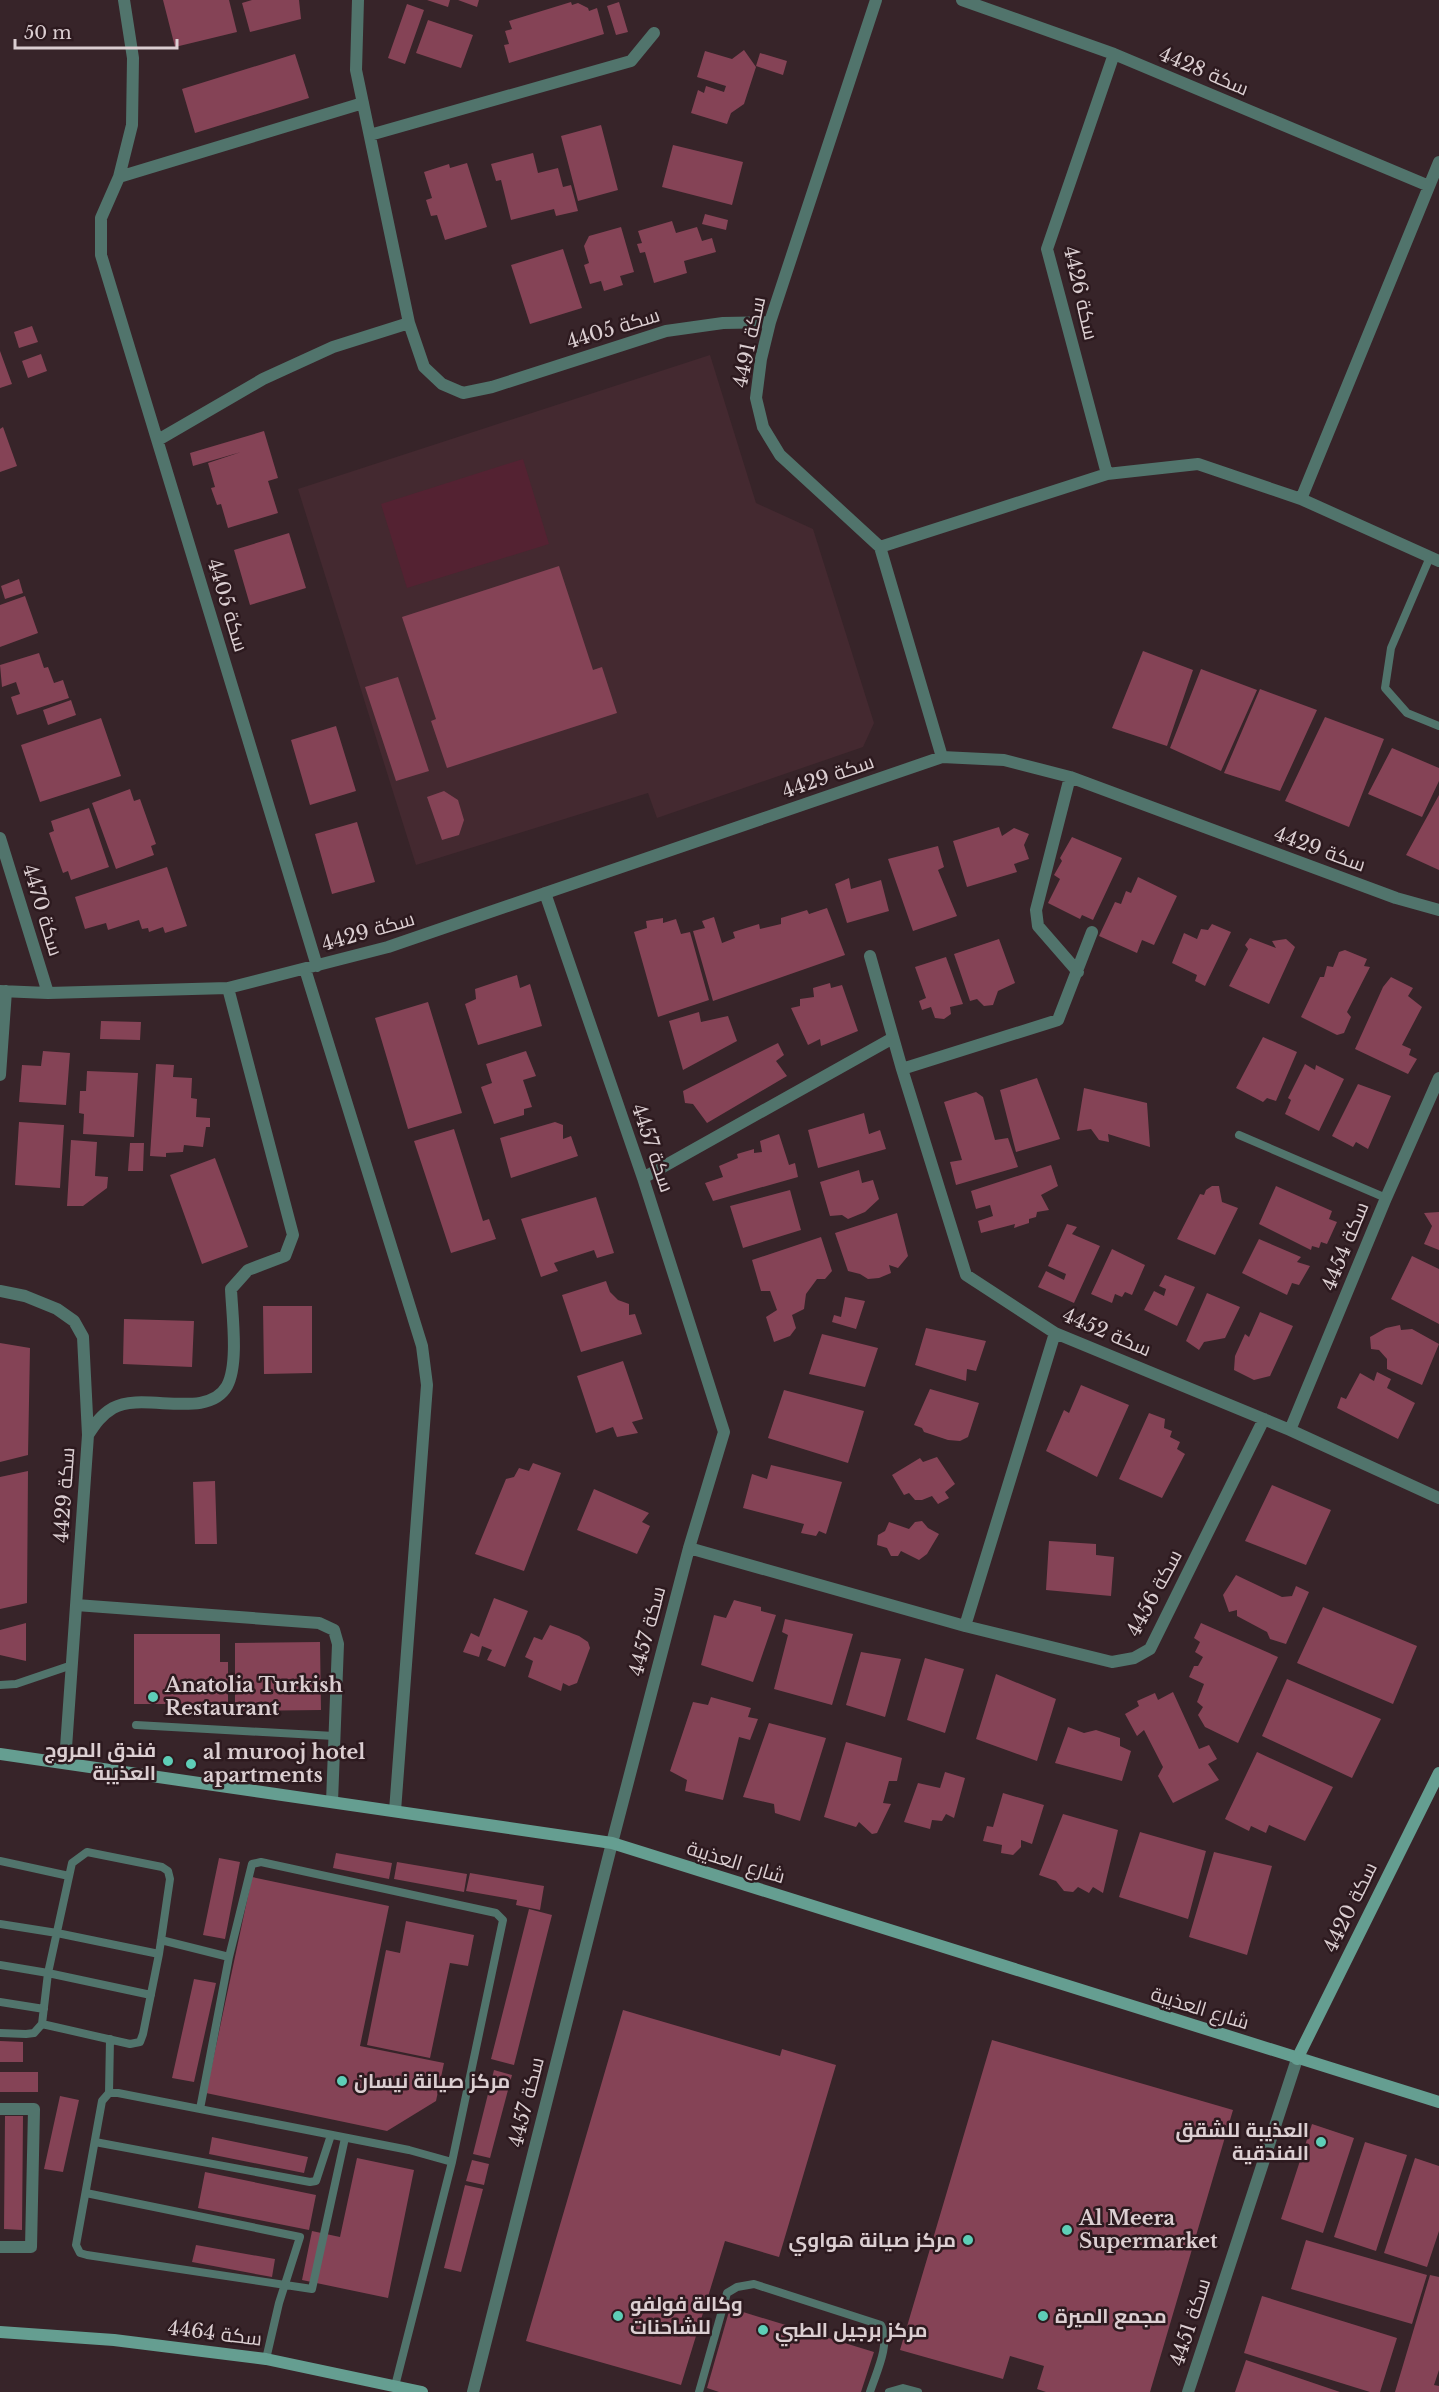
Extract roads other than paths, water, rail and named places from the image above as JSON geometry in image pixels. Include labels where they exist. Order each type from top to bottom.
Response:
[{"type":"street","name":"سكة 4405","points":[[124,0],[133,58],[132,125],[119,177],[101,218],[101,255],[317,966]]},
{"type":"street","name":"سكة 4405","points":[[358,0],[356,70],[409,323],[424,367],[442,384],[463,393],[492,387],[666,331],[723,323],[770,322]]},
{"type":"street","name":"سكة 4491","points":[[876,0],[770,322],[761,359],[756,398],[763,427],[780,455],[880,547]]},
{"type":"street","name":"سكة 4428","points":[[962,0],[1114,54],[1430,186]]},
{"type":"street","points":[[370,135],[631,61],[654,33]]},
{"type":"street","name":"سكة 4426","points":[[1107,474],[1047,249],[1114,54]]},
{"type":"street","points":[[119,177],[363,103]]},
{"type":"street","points":[[1301,500],[1439,162]]},
{"type":"street","points":[[158,440],[273,374],[333,347],[409,323]]},
{"type":"street","points":[[942,757],[880,547],[1107,474],[1198,464],[1301,500],[1435,559]]},
{"type":"street","name":"سكة 4429","points":[[3,991],[48,993],[228,988],[305,969],[388,947],[942,757],[1004,760],[1070,777],[1396,898],[1439,910]]},
{"type":"street","points":[[1070,777],[1036,910],[1038,926],[1078,972]]},
{"type":"street","name":"سكة 4470","points":[[0,838],[48,993]]},
{"type":"street","name":"سكة 4457","points":[[473,2392],[689,1548],[724,1432],[643,1178],[545,893]]},
{"type":"street","points":[[902,1069],[1058,1020],[1092,932]]},
{"type":"street","name":"سكة 4452","points":[[870,956],[902,1069],[966,1275],[1055,1333],[1290,1430],[1439,1498]]},
{"type":"street","points":[[305,969],[422,1346],[427,1384],[395,1811]]},
{"type":"street","name":"سكة 4429","points":[[65,1762],[87,1435],[99,1418],[114,1407],[126,1403],[192,1404],[213,1399],[227,1386],[234,1358],[231,1289],[248,1270],[285,1256],[293,1235],[228,988]]},
{"type":"street","points":[[0,1075],[3,991]]},
{"type":"street","points":[[643,1178],[893,1038]]},
{"type":"street","name":"سكة 4454","points":[[1290,1430],[1386,1198],[1439,1078]]},
{"type":"street","points":[[0,1291],[26,1296],[57,1309],[74,1321],[82,1337],[87,1435]]},
{"type":"street","points":[[964,1626],[1055,1333]]},
{"type":"street","name":"سكة 4456","points":[[689,1548],[964,1626],[1112,1662],[1134,1658],[1150,1649],[1263,1419]]},
{"type":"street","points":[[76,1605],[319,1623],[334,1630],[338,1644],[332,1802]]},
{"type":"street","name":"شارع العذيبة","points":[[0,1754],[612,1843],[1439,2102]]},
{"type":"street","name":"سكة 4420","points":[[1297,2059],[1437,1780]]},
{"type":"street","name":"سكة 4451","points":[[1188,2392],[1297,2059]]},
{"type":"street","points":[[0,2109],[34,2109],[31,2247],[0,2247]]},
{"type":"street","name":"سكة 4464","points":[[0,2332],[114,2340],[266,2358],[422,2392]]},
{"type":"lane","points":[[1435,559],[1391,648],[1385,688],[1407,713],[1439,726]]},
{"type":"lane","points":[[1239,1135],[1386,1198]]},
{"type":"lane","points":[[0,1685],[16,1684],[72,1665]]},
{"type":"lane","points":[[136,1725],[334,1736]]},
{"type":"lane","points":[[0,2033],[34,2033],[42,2024],[48,1973],[72,1863],[87,1852],[162,1867],[168,1871],[170,1879],[159,1954],[140,2042],[130,2044],[42,2024]]},
{"type":"lane","points":[[0,1861],[69,1876]]},
{"type":"lane","points":[[200,2109],[229,1957],[252,1864],[261,1862],[496,1913],[503,1920],[452,2162],[395,2386]]},
{"type":"lane","points":[[0,1924],[159,1954]]},
{"type":"lane","points":[[161,1940],[229,1957]]},
{"type":"lane","points":[[0,1965],[151,1995]]},
{"type":"lane","points":[[0,2002],[44,2008]]},
{"type":"lane","points":[[110,2039],[109,2093],[102,2101],[76,2245],[80,2253],[312,2289],[345,2138]]},
{"type":"lane","points":[[109,2093],[331,2135],[452,2162]]},
{"type":"lane","points":[[95,2142],[310,2182],[316,2181],[331,2135]]},
{"type":"lane","points":[[86,2193],[300,2237],[284,2285],[266,2358]]},
{"type":"lane","points":[[699,2392],[727,2293],[737,2287],[754,2284],[881,2325],[885,2333],[885,2343],[870,2392]]},
{"type":"lane","points":[[889,2392],[903,2388],[918,2392]]},
{"type":"place","name":"Anatolia Turkish Restaurant","points":[[153,1697]]},
{"type":"place","name":"فندق المروج العذيبة","points":[[168,1761]]},
{"type":"place","name":"al murooj hotel apartments","points":[[191,1764]]},
{"type":"place","name":"مركز صيانة نيسان","points":[[342,2081]]},
{"type":"place","name":"العذيبة للشقق الفندقية","points":[[1321,2142]]},
{"type":"place","name":"Al Meera Supermarket","points":[[1067,2230]]},
{"type":"place","name":"مركز صيانة هواوي","points":[[968,2240]]},
{"type":"place","name":"وكالة فولفو للشاحنات","points":[[618,2316]]},
{"type":"place","name":"مجمع الميرة","points":[[1043,2316]]},
{"type":"place","name":"مركز برجيل الطبي","points":[[763,2330]]}]
